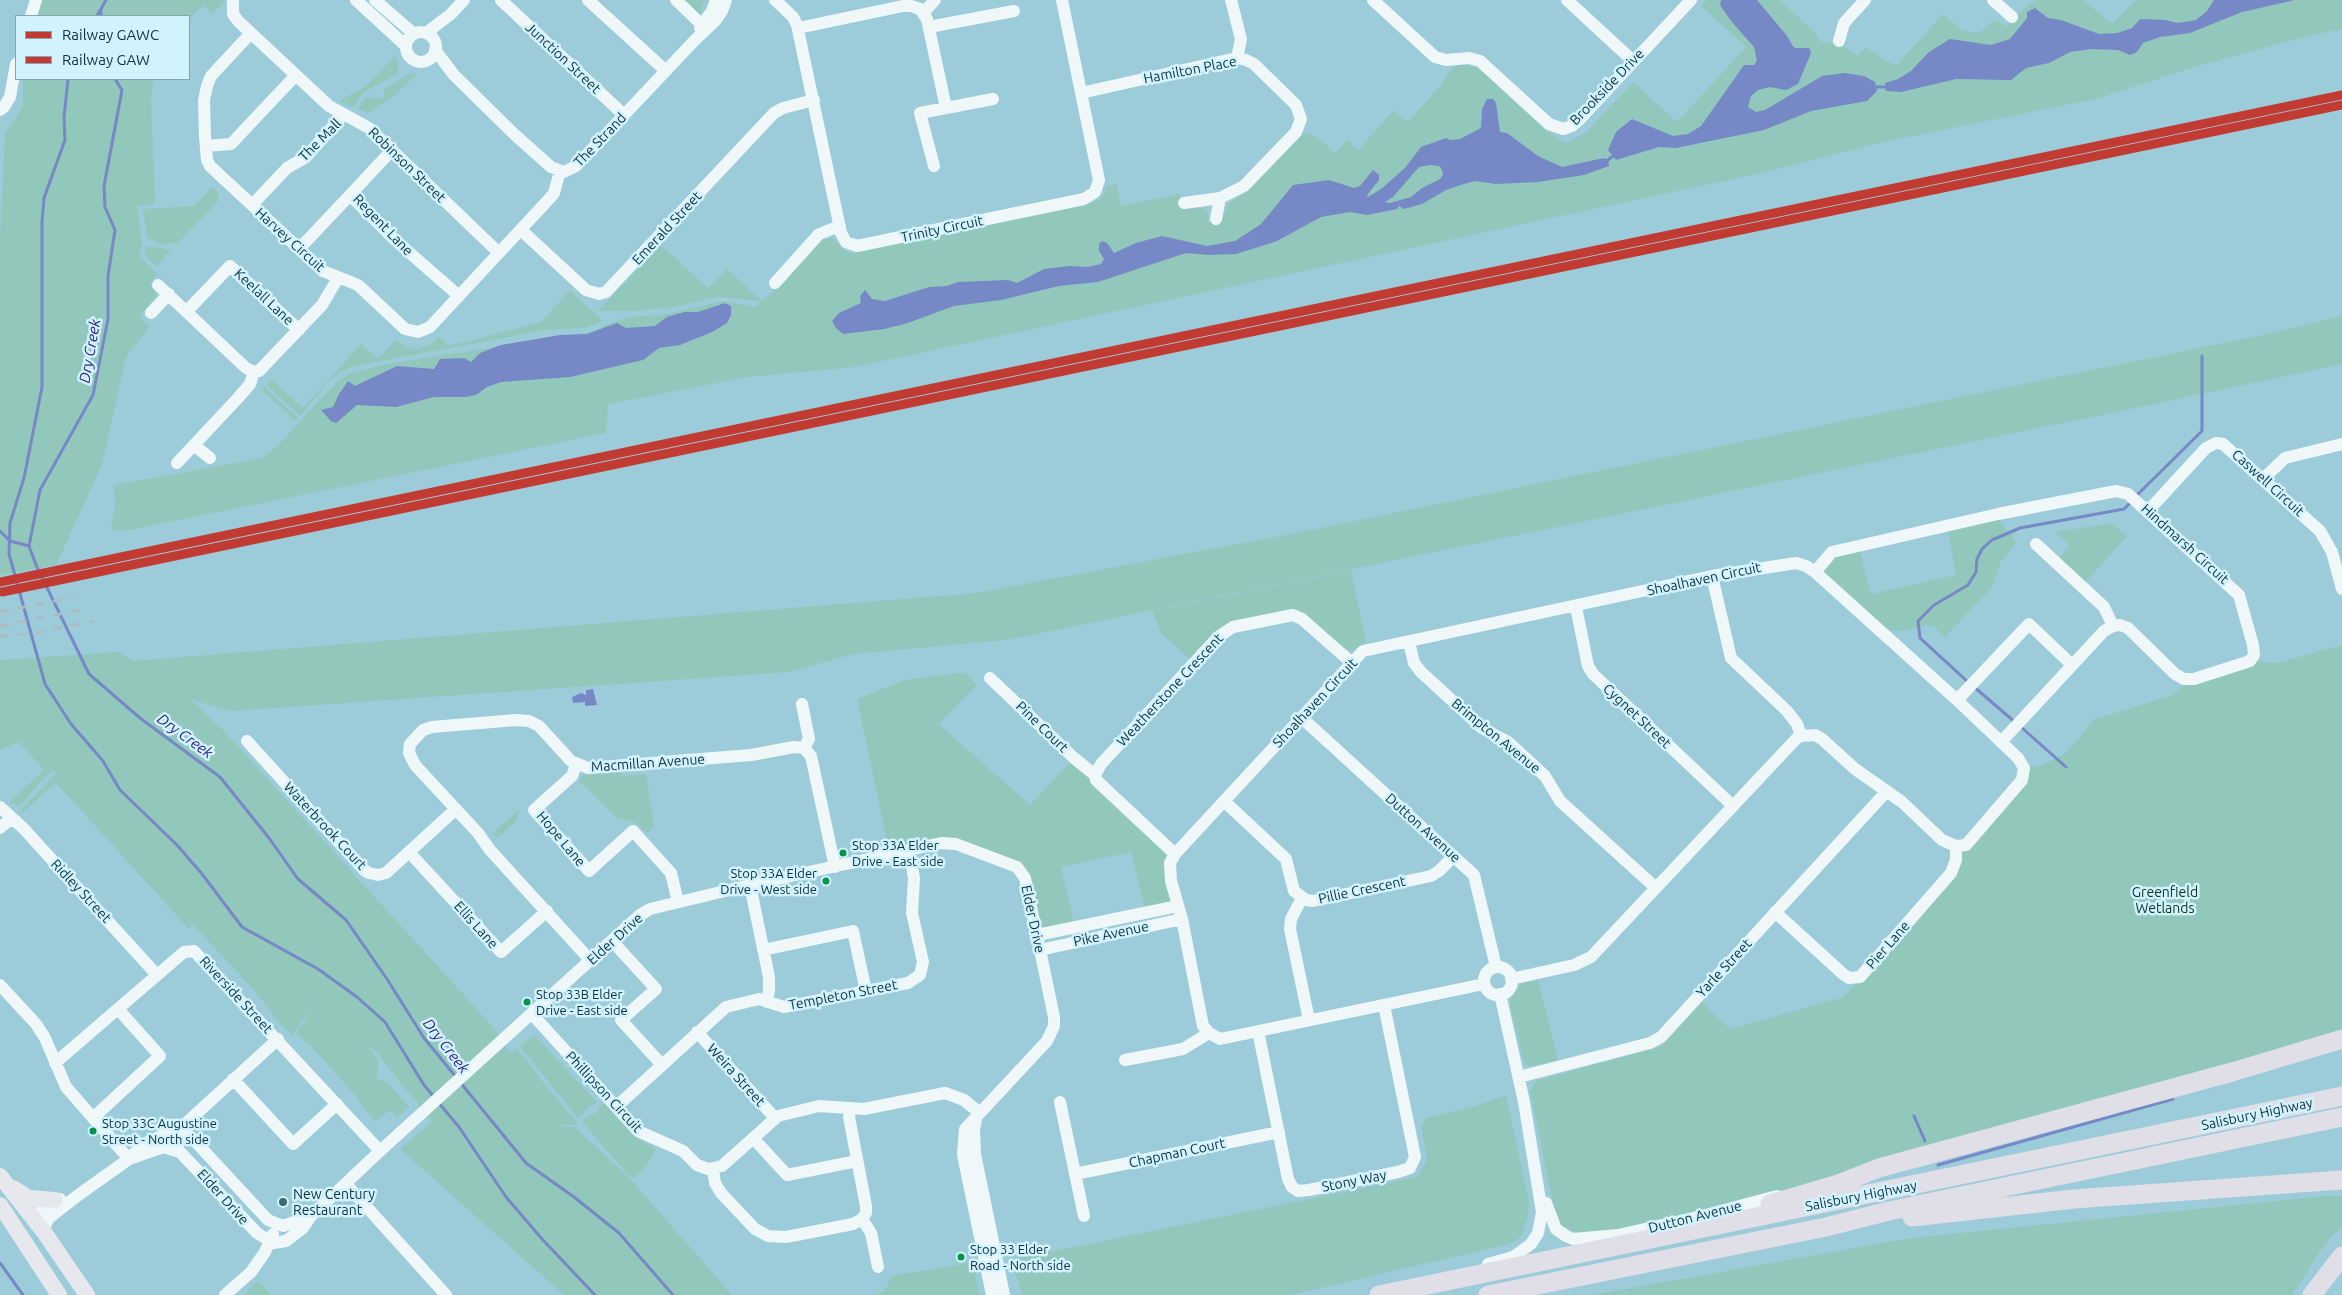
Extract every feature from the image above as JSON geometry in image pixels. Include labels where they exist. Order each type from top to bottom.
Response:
[{"type":"highway","points":[[1698,1228],[1786,1198],[1838,1184],[1878,1168],[2223,1074],[2342,1039]]},
{"type":"highway","name":"Salisbury Highway","points":[[1384,1295],[1537,1264],[1698,1228],[2342,1096]]},
{"type":"highway","name":"Salisbury Highway","points":[[1488,1295],[1826,1227],[1889,1211],[2342,1117]]},
{"type":"highway","points":[[1826,1227],[2074,1199],[2342,1180]]},
{"type":"highway","points":[[2312,1295],[2342,1256]]},
{"type":"main road","points":[[4,1180],[29,1198],[55,1200]]},
{"type":"main road","points":[[4,1180],[44,1232],[87,1295]]},
{"type":"main road","points":[[0,1205],[57,1291]]},
{"type":"main road","points":[[32,1217],[30,1225],[32,1235],[57,1291]]},
{"type":"street","points":[[31,15],[36,0]]},
{"type":"street","name":"Robinson Street","points":[[233,0],[233,14],[251,33],[329,106],[369,128],[499,253]]},
{"type":"street","points":[[356,0],[406,46]]},
{"type":"street","name":"The Strand","points":[[375,0],[427,44],[454,75],[547,164],[560,171],[573,168],[719,16],[726,0]]},
{"type":"street","points":[[427,44],[410,37],[406,46],[407,53],[411,58],[422,62],[427,44],[464,0]]},
{"type":"street","name":"Junction Street","points":[[501,0],[624,115]]},
{"type":"street","points":[[588,0],[666,70]]},
{"type":"street","points":[[676,0],[702,25]]},
{"type":"street","name":"The Strand","points":[[694,41],[712,11],[716,0]]},
{"type":"street","name":"Trinity Circuit","points":[[775,0],[793,17],[798,28],[840,226],[846,242],[857,246],[1088,198],[1095,192],[1099,180],[1062,0]]},
{"type":"street","points":[[924,12],[935,0]]},
{"type":"street","points":[[1231,0],[1241,40],[1238,58]]},
{"type":"street","name":"Brookside Drive","points":[[1373,0],[1436,57],[1446,60],[1469,58],[1485,64],[1549,124],[1556,128],[1566,128],[1576,123],[1691,0]]},
{"type":"street","points":[[1566,0],[1633,61]]},
{"type":"street","points":[[1839,41],[1844,23],[1866,0]]},
{"type":"street","points":[[1993,0],[2012,18]]},
{"type":"street","points":[[798,28],[908,5],[915,6],[924,12],[929,27],[946,108]]},
{"type":"street","points":[[929,27],[1014,11]]},
{"type":"street","name":"Harvey Circuit","points":[[251,33],[211,76],[207,86],[204,100],[207,160],[210,166],[323,271],[358,285],[405,329],[412,331],[424,330],[430,327],[554,193],[560,171]]},
{"type":"street","name":"Hamilton Place","points":[[1081,93],[1238,58],[1254,64],[1296,105],[1301,119],[1296,132],[1244,186],[1220,198],[1184,203]]},
{"type":"street","points":[[0,110],[10,97],[15,70]]},
{"type":"street","points":[[206,146],[231,144],[296,75]]},
{"type":"street","points":[[934,166],[920,112],[992,99]]},
{"type":"street","name":"Emerald Street","points":[[521,230],[586,290],[599,294],[606,292],[774,113],[783,108],[814,100]]},
{"type":"street","name":"The Mall","points":[[252,205],[287,168],[306,157],[344,114]]},
{"type":"street","name":"Regent Lane","points":[[392,150],[350,195],[395,240],[459,296]]},
{"type":"street","points":[[299,249],[350,195]]},
{"type":"street","points":[[1216,219],[1220,198]]},
{"type":"street","points":[[775,283],[819,234],[840,226]]},
{"type":"street","name":"Keelall Lane","points":[[187,311],[230,266],[299,330]]},
{"type":"street","points":[[158,285],[246,368],[254,372],[260,372],[326,300],[338,278]]},
{"type":"street","points":[[151,313],[169,294]]},
{"type":"street","points":[[177,463],[250,384],[254,372]]},
{"type":"street","name":"Caswell Circuit","points":[[2144,507],[2206,448],[2216,443],[2228,446],[2320,531],[2332,552],[2342,588]]},
{"type":"street","points":[[2263,479],[2285,458],[2342,444]]},
{"type":"street","points":[[194,445],[210,458]]},
{"type":"street","name":"Hindmarsh Circuit","points":[[1815,572],[1832,552],[1840,549],[2016,510],[2116,491],[2128,494],[2144,507],[2239,595],[2254,655],[2250,661],[2243,664],[2184,679],[2175,674],[2128,628],[2120,624],[2113,626]]},
{"type":"street","points":[[2000,742],[2104,631],[2113,626],[2104,607],[2036,544]]},
{"type":"street","name":"Shoalhaven Circuit","points":[[1175,854],[1363,651],[1712,576],[1788,562],[1806,566],[1815,572],[1957,700],[2018,758],[2024,768],[2022,780],[1966,845],[1956,846]]},
{"type":"street","points":[[1712,576],[1727,649],[1731,658],[1787,711],[1797,724],[1801,736]]},
{"type":"street","name":"Cygnet Street","points":[[1576,606],[1588,666],[1593,674],[1733,806]]},
{"type":"street","name":"Weatherstone Crescent","points":[[1095,775],[1101,764],[1226,630],[1282,615],[1293,614],[1302,619],[1352,663]]},
{"type":"street","points":[[1957,700],[2029,624],[2072,665]]},
{"type":"street","name":"Brimpton Avenue","points":[[1409,642],[1414,662],[1421,672],[1482,728],[1508,742],[1545,776],[1560,801],[1656,888]]},
{"type":"street","name":"Pine Court","points":[[990,678],[1074,758],[1095,775]]},
{"type":"street","points":[[802,704],[809,739],[804,748],[811,756],[836,867]]},
{"type":"street","name":"Dutton Avenue","points":[[1302,718],[1474,875],[1496,968]]},
{"type":"street","name":"Macmillan Avenue","points":[[591,961],[410,758],[410,744],[427,728],[516,720],[528,721],[539,726],[576,765],[588,768],[751,755],[794,747],[804,748]]},
{"type":"street","points":[[1511,979],[1586,961],[1801,736],[1815,735],[1822,738],[1855,770],[1912,810],[1942,840],[1956,846]]},
{"type":"street","name":"Waterbrook Court","points":[[247,741],[364,870],[374,875],[386,873],[456,809]]},
{"type":"street","name":"Hope Lane","points":[[576,765],[572,776],[534,810],[589,871],[633,831],[671,873],[678,902]]},
{"type":"street","points":[[1095,775],[1096,780],[1175,854],[1170,863],[1171,881],[1182,919],[1203,1026],[1209,1033],[1220,1039],[1484,984]]},
{"type":"street","name":"Yarle Street","points":[[1519,1077],[1650,1043],[1661,1037],[1887,791]]},
{"type":"street","name":"Pillie Crescent","points":[[1224,801],[1286,858],[1294,891],[1302,898],[1313,901],[1426,877],[1439,871],[1454,856]]},
{"type":"street","name":"Ridley Street","points":[[0,807],[10,818],[16,821],[157,975]]},
{"type":"street","points":[[0,828],[8,821],[16,821]]},
{"type":"street","name":"Elder Drive","points":[[176,1150],[187,1158],[249,1226],[270,1241],[280,1243],[303,1228],[311,1216],[380,1151],[640,915],[650,909],[941,843],[956,844],[1017,867],[1025,878],[1054,1017],[1051,1034],[1047,1041],[965,1129],[963,1154],[992,1295]]},
{"type":"street","name":"Pier Lane","points":[[1775,912],[1843,974],[1849,978],[1860,977],[1950,873],[1956,860],[1956,846]]},
{"type":"street","name":"Templeton Street","points":[[616,1107],[721,1010],[730,1005],[754,1000],[784,1007],[908,983],[920,975],[923,969],[923,962],[912,913],[914,878],[909,850]]},
{"type":"street","name":"Ellis Lane","points":[[410,852],[501,952],[546,912]]},
{"type":"street","points":[[750,885],[769,977],[767,1002]]},
{"type":"street","points":[[1302,898],[1290,925],[1310,1020]]},
{"type":"street","name":"Pike Avenue","points":[[1037,935],[1178,906]]},
{"type":"street","name":"Pike Avenue","points":[[1040,950],[1182,919]]},
{"type":"street","points":[[763,950],[853,931],[866,991]]},
{"type":"street","points":[[612,941],[656,989],[621,1020],[662,1065]]},
{"type":"street","name":"Riverside Street","points":[[55,1063],[184,952],[194,951],[278,1039],[380,1151]]},
{"type":"street","points":[[1496,968],[1504,968],[1511,979],[1507,990],[1500,994],[1490,992],[1484,984],[1486,974],[1496,968]]},
{"type":"street","points":[[0,985],[36,1024],[46,1038],[66,1087],[129,1159]]},
{"type":"street","name":"Dutton Avenue","points":[[1384,1295],[1415,1281],[1506,1259],[1520,1253],[1535,1239],[1542,1212],[1540,1186],[1519,1077],[1500,994]]},
{"type":"street","name":"Stony Way","points":[[1258,1031],[1288,1179],[1292,1187],[1298,1191],[1405,1171],[1412,1165],[1414,1150],[1384,1005]]},
{"type":"street","points":[[94,1117],[160,1056],[118,1009]]},
{"type":"street","name":"Phillipson Circuit","points":[[532,1014],[641,1133],[683,1151],[702,1168],[713,1169]]},
{"type":"street","name":"Weira Street","points":[[697,1032],[774,1118]]},
{"type":"street","points":[[1124,1060],[1183,1049],[1209,1033]]},
{"type":"street","points":[[129,1159],[156,1149],[168,1148],[176,1150],[180,1132],[184,1125],[278,1039]]},
{"type":"street","points":[[233,1079],[293,1144],[337,1104]]},
{"type":"street","points":[[851,1108],[849,1117],[866,1206],[866,1213],[862,1219],[853,1224],[786,1237],[768,1236],[755,1229],[721,1193],[715,1183],[713,1169],[722,1166],[774,1118],[784,1113],[819,1106],[851,1108],[864,1109],[946,1093],[966,1101],[978,1116],[974,1130],[975,1154],[1004,1295]]},
{"type":"street","points":[[1060,1102],[1084,1216]]},
{"type":"street","points":[[44,1232],[49,1218],[129,1159],[142,1145],[166,1132],[180,1132]]},
{"type":"street","name":"Elder Drive","points":[[180,1132],[192,1138],[268,1220],[277,1225],[289,1226],[311,1216]]},
{"type":"street","name":"Chapman Court","points":[[1075,1174],[1278,1132]]},
{"type":"street","points":[[752,1138],[787,1175],[857,1161]]},
{"type":"street","name":"Dutton Avenue","points":[[1540,1186],[1556,1229],[1573,1239],[1618,1235],[1702,1216],[1878,1168]]},
{"type":"street","points":[[346,1184],[446,1295]]},
{"type":"street","points":[[32,1217],[55,1200],[77,1196]]},
{"type":"street","points":[[862,1219],[871,1233],[878,1268]]},
{"type":"street","points":[[225,1295],[251,1272],[270,1241],[277,1225]]},
{"type":"green space","points":[[40,0],[225,0],[213,14],[203,5],[190,19],[190,15],[35,15]]},
{"type":"green space","points":[[683,0],[705,0],[700,13],[696,12]]},
{"type":"green space","points":[[1707,0],[1780,0],[1814,32],[1820,41],[1844,47],[1858,56],[1866,47],[1886,61],[1897,65],[1943,14],[1962,30],[1975,33],[1982,31],[1991,22],[1996,21],[2007,26],[2022,10],[2036,0],[2083,0],[2112,24],[2135,0],[2342,0],[2342,29],[2304,37],[2194,67],[2100,98],[1879,143],[1757,174],[855,367],[748,377],[608,404],[606,433],[130,530],[111,530],[115,503],[113,485],[263,458],[280,443],[339,380],[348,374],[386,364],[595,331],[607,324],[630,317],[662,315],[724,301],[756,307],[761,301],[717,297],[674,307],[635,311],[598,311],[661,245],[708,288],[727,269],[762,301],[778,287],[822,239],[833,238],[844,251],[853,253],[1099,201],[1105,193],[1106,186],[1117,184],[1121,206],[1179,194],[1182,209],[1204,208],[1208,211],[1208,222],[1218,226],[1229,203],[1245,193],[1304,133],[1316,136],[1335,153],[1347,140],[1358,150],[1394,110],[1408,122],[1443,83],[1447,74],[1454,67],[1463,63],[1480,69],[1546,131],[1566,143],[1586,133],[1633,82],[1677,122],[1746,47],[1701,6]]},
{"type":"green space","points":[[395,56],[399,66],[397,74],[363,93],[353,107],[341,102],[346,97],[366,86]]},
{"type":"green space","points":[[418,73],[394,96],[369,113],[358,109],[365,98],[383,98],[384,89],[409,74]]},
{"type":"green space","points":[[23,80],[154,80],[151,95],[155,204],[137,206],[142,243],[139,256],[157,274],[149,284],[155,290],[156,296],[139,317],[150,326],[126,357],[102,465],[56,565],[0,575],[0,234],[5,133],[23,106]]},
{"type":"green space","points":[[212,187],[216,189],[219,200],[179,242],[161,245],[147,237],[143,209],[194,206]]},
{"type":"green space","points":[[145,247],[171,250],[156,267],[145,255]]},
{"type":"green space","points":[[570,290],[603,321],[585,328],[546,330],[355,366],[342,371],[328,382],[300,416],[267,385],[271,379],[303,408],[361,344],[378,359],[396,340],[410,348],[417,349],[431,344],[438,336],[449,346],[541,322]]},
{"type":"green space","points":[[2342,316],[2342,364],[1007,640],[854,654],[789,672],[232,711],[191,700],[222,729],[494,1028],[510,1053],[516,1049],[527,1061],[548,1089],[577,1122],[576,1125],[560,1125],[575,1127],[632,1181],[732,1295],[564,1295],[400,1149],[432,1122],[376,1052],[364,1043],[378,1059],[377,1079],[389,1084],[409,1107],[397,1117],[390,1110],[375,1122],[354,1094],[310,1045],[296,1034],[316,1003],[292,1035],[272,1016],[274,1014],[240,975],[177,908],[192,925],[189,929],[56,783],[23,812],[21,810],[52,778],[56,773],[54,771],[43,779],[20,805],[9,802],[44,770],[19,742],[0,750],[0,660],[119,652],[133,661],[977,593],[1301,532],[2263,335]]},
{"type":"green space","points":[[264,387],[298,418],[295,421],[261,389]]},
{"type":"green space","points":[[1998,514],[2001,523],[2017,542],[2001,561],[1992,587],[1945,637],[1934,627],[1926,625],[1904,631],[1879,629],[1815,572],[1826,557],[1858,545],[1871,594],[1956,575],[1947,526]]},
{"type":"green space","points":[[2112,523],[2127,536],[2083,585],[2058,560],[2069,545],[2055,532]]},
{"type":"green space","points":[[1351,570],[1366,642],[1356,649],[1343,648],[1304,613],[1287,610],[1230,622],[1221,627],[1190,659],[1162,634],[1152,611]]},
{"type":"green space","name":"Greenfield Wetlands","points":[[2342,645],[2342,1035],[1705,1213],[1614,1233],[1581,1234],[1562,1226],[1556,1217],[1530,1091],[1536,1081],[1662,1046],[1702,1002],[1730,1029],[1844,997],[1951,873],[1966,845],[2024,768],[2043,765],[2065,754],[2095,719],[2170,696],[2194,679],[2250,661],[2277,663]]},
{"type":"green space","points":[[965,673],[977,685],[939,724],[1030,805],[1074,758],[1175,854],[1178,906],[1146,913],[1131,852],[1061,867],[1075,927],[1037,935],[1017,867],[956,844],[890,854],[857,699],[905,680]]},
{"type":"green space","points":[[620,771],[621,776],[646,774],[654,826],[647,833],[636,823],[615,817],[579,781],[583,775]]},
{"type":"green space","points":[[520,809],[515,822],[497,838],[493,833]]},
{"type":"green space","points":[[1538,980],[1558,1060],[1530,1066],[1525,1064],[1523,1058],[1510,1006],[1512,997],[1520,986],[1525,982]]},
{"type":"green space","points":[[534,1035],[598,1103],[592,1105],[578,1118],[521,1048],[520,1046]]},
{"type":"green space","points":[[1506,1095],[1529,1202],[1528,1216],[1522,1234],[1517,1240],[1509,1244],[1291,1295],[1023,1295],[1010,1260],[1417,1177],[1427,1161],[1421,1127],[1426,1118],[1469,1108]]},
{"type":"green space","points":[[602,1104],[605,1104],[638,1139],[656,1149],[647,1165],[635,1177],[630,1177],[582,1122],[588,1116],[597,1112]]},
{"type":"green space","points":[[2325,1196],[2342,1196],[2342,1225],[2323,1247],[2292,1295],[1592,1295],[1911,1238]]},
{"type":"green space","points":[[973,1262],[979,1295],[874,1295],[884,1292],[892,1276]]},
{"type":"green space","points":[[258,1281],[271,1295],[243,1295]]},
{"type":"water","points":[[1721,0],[1757,0],[1795,48],[1809,48],[1811,53],[1798,84],[1786,90],[1770,87],[1758,90],[1751,96],[1748,107],[1756,112],[1765,110],[1822,76],[1844,73],[1864,76],[1875,82],[1877,91],[1867,101],[1811,111],[1764,130],[1676,148],[1659,147],[1616,160],[1608,150],[1616,132],[1632,119],[1673,136],[1688,134],[1701,126],[1744,65],[1754,65],[1757,61],[1754,47],[1731,21],[1720,5]]},
{"type":"water","points":[[2214,0],[2295,0],[2242,12],[2190,33],[2160,37],[2143,43],[2137,52],[2130,55],[2118,50],[2091,49],[2070,52],[2049,63],[2026,68],[2011,80],[1956,79],[1901,92],[1886,91],[1885,83],[1898,79],[1911,71],[1929,52],[1950,39],[1991,45],[2010,39],[2027,18],[2027,12],[2035,8],[2048,18],[2061,20],[2099,34],[2117,33],[2132,28],[2140,19],[2165,20],[2178,23],[2196,20],[2207,11]]},
{"type":"water","points":[[1487,99],[1493,99],[1496,103],[1500,132],[1507,133],[1538,156],[1562,167],[1604,158],[1608,160],[1609,166],[1584,175],[1538,182],[1496,184],[1475,181],[1446,190],[1422,204],[1404,209],[1399,206],[1397,209],[1367,215],[1350,212],[1321,217],[1277,241],[1236,254],[1208,255],[1186,253],[1098,282],[1059,286],[1001,300],[954,306],[905,324],[884,329],[843,334],[832,321],[839,313],[861,303],[860,296],[865,290],[872,299],[885,301],[929,287],[947,286],[958,282],[1008,280],[1017,283],[1044,269],[1070,266],[1088,267],[1101,264],[1104,259],[1099,251],[1099,244],[1102,241],[1107,243],[1114,253],[1136,243],[1162,236],[1207,246],[1235,241],[1261,224],[1293,185],[1329,180],[1354,188],[1360,186],[1373,170],[1379,175],[1379,180],[1367,195],[1368,197],[1381,189],[1405,168],[1421,147],[1446,138],[1450,140],[1460,139],[1481,128],[1482,109]],"holes":[[[1439,166],[1443,175],[1440,179],[1422,188],[1411,197],[1390,203],[1385,202],[1393,197],[1419,167]]]},
{"type":"water","points":[[725,303],[731,306],[731,315],[727,323],[712,332],[680,345],[659,348],[643,360],[570,377],[501,382],[487,387],[476,395],[466,397],[434,397],[396,407],[357,405],[336,423],[331,421],[321,410],[333,407],[348,381],[355,386],[397,366],[434,369],[440,359],[464,358],[471,362],[480,353],[501,345],[560,335],[587,334],[617,323],[626,328],[655,326],[667,317],[684,312],[698,312]]},
{"type":"water","points":[[593,689],[597,705],[585,706],[585,702],[573,703],[572,697],[581,693],[586,695],[586,690]]},
{"type":"waterway","name":"Dry Creek","points":[[101,15],[101,9],[106,0]]},
{"type":"waterway","name":"Dry Creek","points":[[98,15],[100,10]]},
{"type":"waterway","name":"Dry Creek","points":[[68,80],[64,117],[65,140],[44,198],[42,222],[42,387],[24,478],[10,523],[9,554],[45,684],[71,724],[103,761],[120,790],[177,845],[202,874],[242,927],[318,969],[357,997],[385,1022],[424,1085],[434,1097]]},
{"type":"waterway","name":"Dry Creek","points":[[116,80],[122,90],[104,186],[105,207],[115,230],[108,276],[108,319],[93,395],[40,490],[29,546],[36,565],[89,674],[140,718],[220,777],[269,838],[298,879],[346,920],[387,979],[424,1038],[456,1077]]},
{"type":"waterway","points":[[1876,87],[1886,87]]},
{"type":"waterway","points":[[1608,160],[1613,156]]},
{"type":"waterway","points":[[2135,497],[2202,431],[2202,356]]},
{"type":"waterway","points":[[1968,682],[1920,638],[1918,621],[1934,605],[1968,585],[1976,572],[1977,559],[1982,549],[1992,540],[2020,528],[2124,509],[2131,502]]},
{"type":"waterway","name":"Dry Creek","points":[[0,531],[10,541],[29,546]]},
{"type":"waterway","points":[[1973,686],[2016,723]]},
{"type":"waterway","points":[[2021,727],[2066,767]]},
{"type":"waterway","name":"Dry Creek","points":[[460,1082],[526,1163],[574,1197],[619,1233],[673,1295]]},
{"type":"waterway","points":[[1938,1165],[2173,1099]]},
{"type":"waterway","name":"Dry Creek","points":[[438,1102],[459,1127],[506,1197],[542,1239],[595,1295]]},
{"type":"waterway","points":[[1914,1116],[1925,1141]]},
{"type":"waterway","points":[[0,1263],[23,1295]]},
{"type":"railway","points":[[0,612],[74,597]]},
{"type":"railway","points":[[0,626],[84,609]]},
{"type":"railway","points":[[0,636],[31,634],[94,621]]},
{"type":"rail line","name":"GAWC","points":[[0,582],[2342,95]]},
{"type":"rail line","name":"GAW","points":[[2,592],[2342,105]]},
{"type":"place","name":"Stop 33A Elder Drive - East side","points":[[843,853]]},
{"type":"place","name":"Stop 33A Elder Drive - West side","points":[[826,881]]},
{"type":"place","name":"Stop 33B Elder Drive - East side","points":[[527,1002]]},
{"type":"place","name":"Stop 33C Augustine Street - North side","points":[[93,1131]]},
{"type":"place","name":"New Century Restaurant","points":[[283,1202]]},
{"type":"place","name":"Stop 33 Elder Road - North side","points":[[961,1257]]}]
